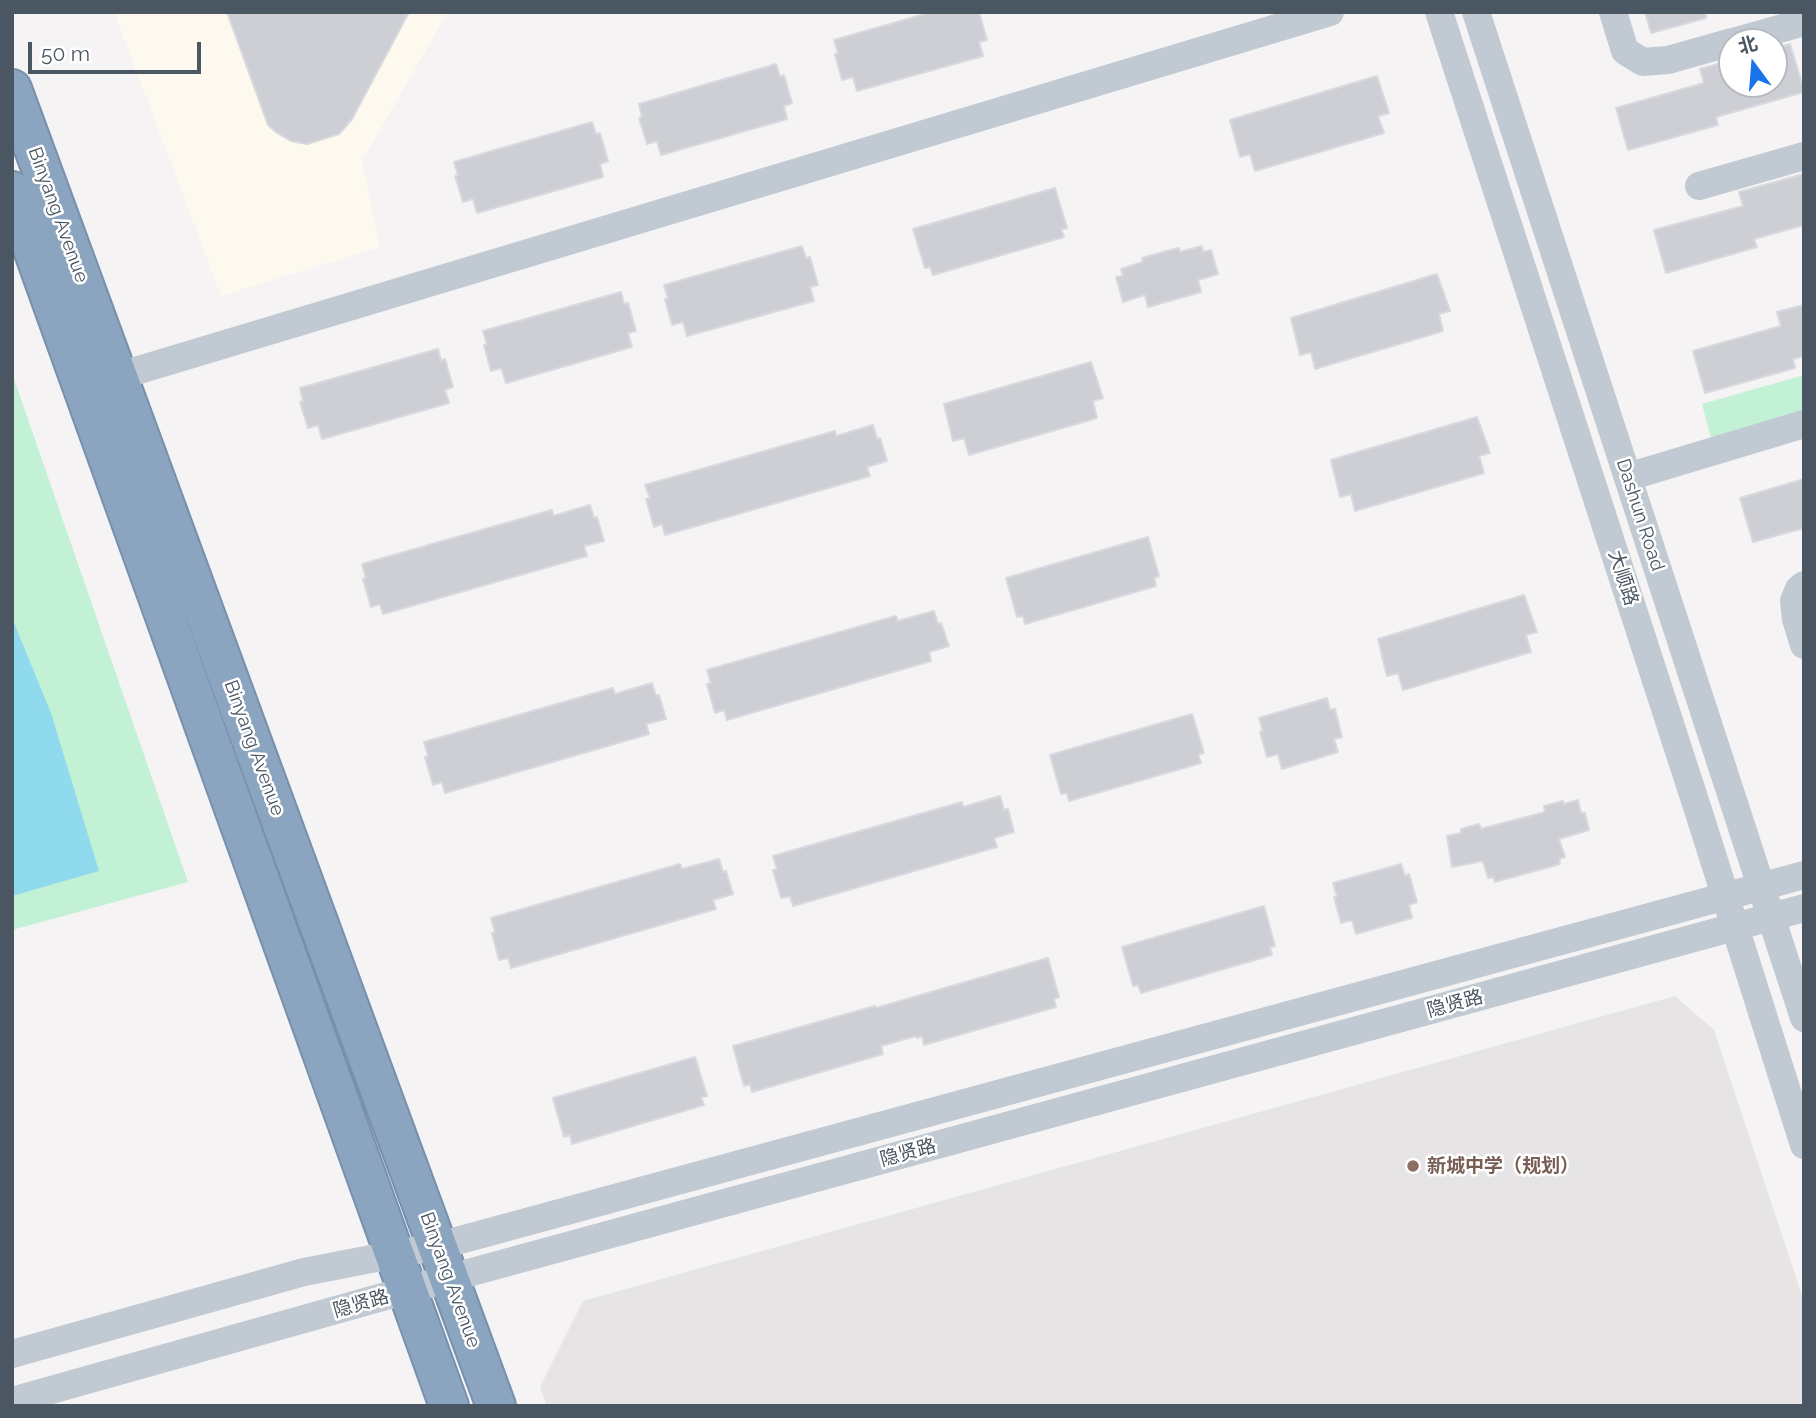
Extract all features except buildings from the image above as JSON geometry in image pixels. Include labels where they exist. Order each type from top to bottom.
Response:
[{"type":"highway","name":"Binyang Avenue","points":[[12,89],[100,382],[395,1256],[449,1406]]},
{"type":"highway","name":"Binyang Avenue","points":[[12,191],[100,382],[444,1262],[496,1406]]},
{"type":"street","points":[[100,382],[1330,12]]},
{"type":"street","name":"大顺路","points":[[1439,12],[1804,1145]]},
{"type":"street","name":"Dashun Road","points":[[1476,12],[1804,1018]]},
{"type":"street","points":[[1613,12],[1625,51],[1643,62],[1668,60],[1718,46]]},
{"type":"street","points":[[1783,28],[1804,22]]},
{"type":"street","points":[[1699,186],[1804,156]]},
{"type":"street","points":[[1641,473],[1804,424]]},
{"type":"street","points":[[1804,585],[1799,589],[1794,601],[1804,645]]},
{"type":"street","name":"隐贤路","points":[[12,1401],[407,1291],[444,1262],[1804,875]]},
{"type":"street","name":"隐贤路","points":[[12,1354],[304,1272],[395,1256],[444,1262],[1804,908]]},
{"type":"shaded area","points":[[114,12],[448,12],[362,161],[380,247],[221,296]]},
{"type":"shaded area","name":"新城中学（规划）","points":[[1675,996],[1714,1030],[1804,1302],[1804,1406],[547,1406],[540,1387],[583,1301]]},
{"type":"green space","points":[[12,373],[188,882],[12,930]]},
{"type":"green space","points":[[1804,375],[1804,416],[1712,442],[1702,404]]},
{"type":"water","points":[[12,618],[51,713],[99,871],[12,896]]},
{"type":"place","name":"新城中学（规划）","points":[[1413,1166]]}]
